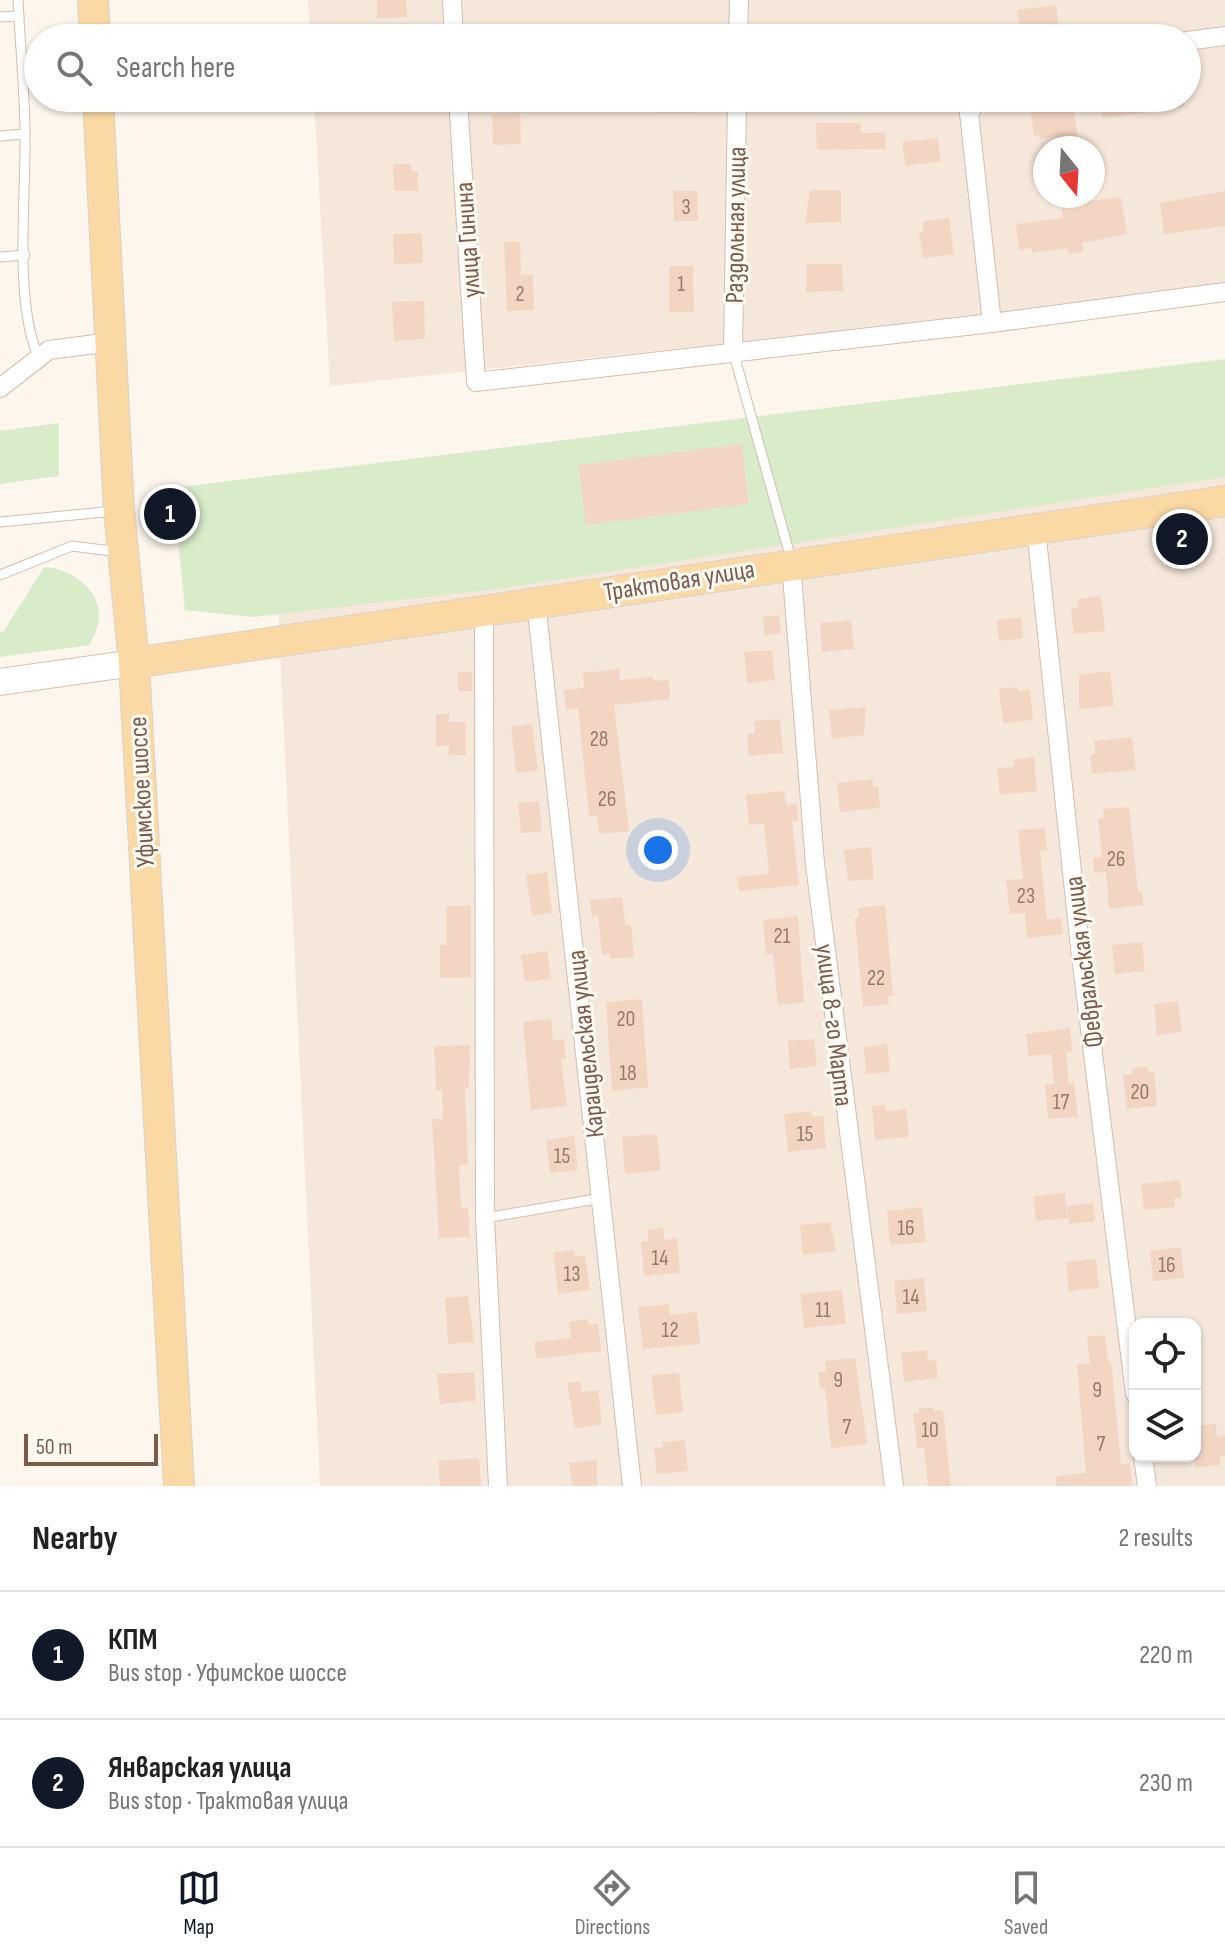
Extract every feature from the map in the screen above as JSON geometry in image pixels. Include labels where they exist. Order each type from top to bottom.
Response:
[{"type":"main road","points":[[93,0],[94,24]]},
{"type":"main road","name":"Уфимское шоссе","points":[[99,112],[119,510],[134,663],[179,1486]]},
{"type":"main road","name":"Трактовая улица","points":[[134,663],[484,608],[1225,501]]},
{"type":"main road","points":[[0,682],[134,663]]},
{"type":"street","points":[[452,0],[453,24]]},
{"type":"street","points":[[738,24],[739,0]]},
{"type":"street","points":[[1201,39],[1225,36]]},
{"type":"street","name":"улица Гинина","points":[[459,112],[476,382],[733,351]]},
{"type":"street","name":"Раздольная улица","points":[[733,351],[737,112]]},
{"type":"street","points":[[970,112],[992,323]]},
{"type":"street","points":[[733,351],[992,323],[1225,292]]},
{"type":"street","points":[[0,388],[49,350],[111,342]]},
{"type":"street","name":"Февральская улица","points":[[1036,529],[1080,948],[1135,1390]]},
{"type":"street","name":"улица 8-го Марта","points":[[791,563],[815,864],[894,1486]]},
{"type":"street","name":"Караидельская улица","points":[[536,602],[632,1486]]},
{"type":"street","points":[[484,608],[485,1218],[498,1486]]},
{"type":"street","points":[[1144,1462],[1147,1486]]},
{"type":"lane","points":[[18,0],[25,134],[25,255],[29,335],[38,356]]},
{"type":"lane","points":[[0,17],[19,16]]},
{"type":"lane","points":[[0,136],[25,134]]},
{"type":"lane","points":[[0,257],[25,255]]},
{"type":"lane","points":[[733,351],[791,563]]},
{"type":"lane","points":[[0,522],[119,510]]},
{"type":"lane","points":[[0,575],[72,546],[123,553]]},
{"type":"lane","points":[[485,1218],[602,1198]]},
{"type":"shaded area","points":[[308,0],[1225,0],[1225,289],[330,386],[315,112],[1201,112],[1201,24],[309,24]]},
{"type":"shaded area","points":[[1225,441],[1225,1486],[320,1486],[277,588]]},
{"type":"green space","points":[[1225,359],[1225,477],[496,589],[253,617],[185,610],[173,488]]},
{"type":"green space","points":[[59,423],[59,476],[0,484],[0,431]]},
{"type":"green space","points":[[44,567],[74,576],[90,590],[99,609],[99,620],[90,645],[0,657],[0,632],[4,631]]},
{"type":"building","points":[[377,0],[406,0],[407,17],[377,18]]},
{"type":"building","points":[[1056,5],[1058,24],[1019,24],[1017,10]]},
{"type":"building","points":[[1031,112],[1074,112],[1077,136],[1034,136]]},
{"type":"building","points":[[1102,112],[1147,112],[1103,118]]},
{"type":"building","points":[[520,113],[521,144],[493,145],[492,114]]},
{"type":"building","points":[[816,123],[861,123],[861,133],[885,132],[886,149],[817,150]]},
{"type":"building","points":[[938,138],[941,161],[906,166],[902,142]]},
{"type":"building","points":[[393,164],[411,164],[411,171],[418,171],[418,191],[394,191]]},
{"type":"building","points":[[810,190],[841,190],[841,222],[805,223]]},
{"type":"building","points":[[673,191],[698,191],[698,221],[674,221]]},
{"type":"building","points":[[1225,191],[1225,226],[1164,234],[1160,203]]},
{"type":"building","points":[[1121,197],[1127,234],[1082,243],[1083,252],[1068,254],[1067,248],[1032,253],[1032,248],[1019,250],[1016,224],[1063,218],[1062,208],[1105,208],[1105,199]]},
{"type":"building","points":[[949,218],[954,254],[923,258],[919,232],[923,232],[922,222]]},
{"type":"building","points":[[422,233],[423,263],[394,264],[393,234]]},
{"type":"building","points":[[504,242],[520,242],[521,275],[533,275],[534,310],[507,311]]},
{"type":"building","points":[[806,264],[842,264],[843,291],[806,292]]},
{"type":"building","points":[[669,266],[693,266],[694,312],[669,312]]},
{"type":"building","points":[[424,301],[425,339],[394,341],[392,302]]},
{"type":"building","points":[[742,444],[749,504],[586,525],[578,465]]},
{"type":"building","points":[[1101,596],[1105,631],[1074,634],[1071,608],[1078,607],[1078,599]]},
{"type":"building","points":[[779,615],[781,633],[765,635],[763,617]]},
{"type":"building","points":[[1021,617],[1023,638],[999,641],[997,620]]},
{"type":"building","points":[[851,620],[854,649],[822,652],[820,623]]},
{"type":"building","points":[[772,650],[775,680],[747,683],[744,652]]},
{"type":"building","points":[[619,669],[620,680],[653,677],[653,681],[669,680],[670,699],[614,705],[629,831],[599,834],[597,815],[589,816],[578,708],[566,710],[564,690],[584,688],[583,673]]},
{"type":"building","points":[[1110,671],[1114,706],[1079,709],[1079,675]]},
{"type":"building","points":[[458,672],[472,672],[472,691],[458,691]]},
{"type":"building","points":[[1018,687],[1018,691],[1030,690],[1033,720],[1003,723],[999,689]]},
{"type":"building","points":[[866,707],[864,735],[832,739],[829,710]]},
{"type":"building","points":[[436,714],[449,714],[449,722],[466,722],[466,755],[449,755],[449,746],[436,746]]},
{"type":"building","points":[[780,719],[783,753],[749,756],[747,734],[755,733],[754,721]]},
{"type":"building","points":[[532,724],[538,770],[516,773],[511,726]]},
{"type":"building","points":[[1132,737],[1136,770],[1092,774],[1090,755],[1095,754],[1094,741]]},
{"type":"building","points":[[1034,757],[1037,791],[1000,795],[997,768],[1014,767],[1014,759]]},
{"type":"building","points":[[873,779],[873,787],[878,787],[880,808],[840,812],[837,783]]},
{"type":"building","points":[[784,791],[786,805],[797,804],[798,821],[792,821],[799,885],[739,891],[737,877],[769,874],[764,824],[749,825],[746,795]]},
{"type":"building","points":[[539,801],[542,831],[521,833],[518,803]]},
{"type":"building","points":[[1129,807],[1138,891],[1142,891],[1143,905],[1109,909],[1106,872],[1094,873],[1093,858],[1102,857],[1098,819],[1104,818],[1103,809]]},
{"type":"building","points":[[1045,828],[1047,850],[1040,851],[1047,920],[1061,918],[1063,934],[1027,938],[1025,913],[1010,914],[1006,880],[1023,879],[1018,830]]},
{"type":"building","points":[[871,847],[874,879],[848,881],[844,850]]},
{"type":"building","points":[[547,872],[552,913],[532,916],[526,875]]},
{"type":"building","points":[[622,897],[625,925],[631,925],[634,957],[610,959],[609,954],[602,955],[598,916],[592,917],[590,900]]},
{"type":"building","points":[[885,905],[893,996],[888,996],[889,1004],[863,1007],[855,918],[859,917],[858,908]]},
{"type":"building","points":[[446,906],[471,906],[471,978],[440,978],[440,945],[446,945]]},
{"type":"building","points":[[798,916],[804,1002],[778,1005],[773,954],[766,954],[763,920]]},
{"type":"building","points":[[1142,942],[1145,971],[1115,974],[1112,945]]},
{"type":"building","points":[[547,951],[551,979],[525,982],[521,955]]},
{"type":"building","points":[[642,999],[648,1087],[612,1091],[606,1002]]},
{"type":"building","points":[[1178,1001],[1182,1032],[1157,1035],[1154,1004]]},
{"type":"building","points":[[551,1019],[553,1040],[564,1039],[566,1059],[561,1059],[567,1106],[531,1110],[523,1022]]},
{"type":"building","points":[[1070,1028],[1072,1052],[1066,1053],[1069,1083],[1074,1082],[1078,1117],[1048,1119],[1045,1085],[1054,1084],[1051,1054],[1028,1056],[1026,1034]]},
{"type":"building","points":[[814,1039],[817,1066],[790,1069],[788,1041]]},
{"type":"building","points":[[887,1044],[890,1072],[866,1074],[864,1047]]},
{"type":"building","points":[[470,1045],[469,1089],[465,1089],[468,1165],[459,1165],[461,1208],[468,1208],[470,1237],[439,1238],[432,1119],[443,1119],[442,1090],[436,1090],[434,1046]]},
{"type":"building","points":[[1147,1066],[1148,1072],[1154,1072],[1157,1106],[1127,1109],[1123,1075],[1133,1074],[1132,1068]]},
{"type":"building","points":[[885,1105],[886,1111],[906,1109],[909,1137],[875,1140],[872,1106]]},
{"type":"building","points":[[811,1111],[812,1117],[823,1116],[826,1148],[788,1152],[784,1114]]},
{"type":"building","points":[[657,1134],[661,1170],[625,1174],[622,1137]]},
{"type":"building","points":[[574,1135],[578,1170],[550,1173],[546,1141]]},
{"type":"building","points":[[1180,1180],[1182,1197],[1174,1198],[1175,1207],[1144,1210],[1141,1184]]},
{"type":"building","points":[[1065,1193],[1068,1218],[1036,1221],[1033,1196]]},
{"type":"building","points":[[1093,1203],[1095,1221],[1069,1224],[1067,1206]]},
{"type":"building","points":[[922,1207],[926,1242],[890,1245],[887,1211]]},
{"type":"building","points":[[830,1222],[836,1251],[803,1255],[800,1225]]},
{"type":"building","points":[[663,1228],[664,1240],[677,1238],[680,1273],[644,1276],[641,1242],[649,1241],[647,1230]]},
{"type":"building","points":[[1181,1247],[1184,1278],[1153,1281],[1150,1251]]},
{"type":"building","points":[[574,1250],[575,1257],[585,1255],[590,1290],[558,1294],[553,1252]]},
{"type":"building","points":[[1096,1259],[1099,1288],[1069,1291],[1066,1262]]},
{"type":"building","points":[[924,1278],[927,1311],[897,1314],[894,1281]]},
{"type":"building","points":[[842,1290],[846,1324],[804,1328],[800,1294]]},
{"type":"building","points":[[468,1296],[474,1342],[448,1344],[445,1298]]},
{"type":"building","points":[[669,1304],[670,1315],[697,1312],[700,1344],[643,1349],[638,1307]]},
{"type":"building","points":[[588,1319],[589,1325],[598,1324],[601,1351],[537,1359],[534,1342],[571,1338],[569,1322]]},
{"type":"building","points":[[1105,1335],[1108,1362],[1111,1361],[1121,1464],[1130,1463],[1132,1486],[1056,1486],[1056,1476],[1086,1473],[1077,1365],[1090,1363],[1087,1337]]},
{"type":"building","points":[[927,1350],[928,1361],[936,1360],[938,1378],[904,1382],[901,1353]]},
{"type":"building","points":[[855,1358],[867,1444],[831,1448],[825,1388],[820,1389],[818,1372],[826,1371],[825,1361]]},
{"type":"building","points":[[474,1372],[476,1401],[440,1404],[437,1374]]},
{"type":"building","points":[[679,1373],[683,1412],[656,1415],[651,1375]]},
{"type":"building","points":[[580,1381],[582,1392],[598,1390],[602,1425],[575,1428],[567,1383]]},
{"type":"building","points":[[933,1407],[934,1411],[943,1410],[951,1486],[928,1486],[924,1447],[917,1448],[913,1413]]},
{"type":"building","points":[[1216,1424],[1217,1437],[1225,1436],[1225,1456],[1220,1457],[1220,1465],[1195,1468],[1195,1462],[1201,1462],[1201,1425]]},
{"type":"building","points":[[685,1440],[688,1471],[657,1474],[654,1448],[663,1447],[662,1442]]},
{"type":"building","points":[[479,1458],[481,1486],[440,1486],[438,1461]]},
{"type":"building","points":[[597,1460],[597,1486],[572,1486],[569,1463]]},
{"type":"place","name":"КПМ","points":[[170,514]]},
{"type":"place","name":"Январская улица","points":[[1182,539]]}]
